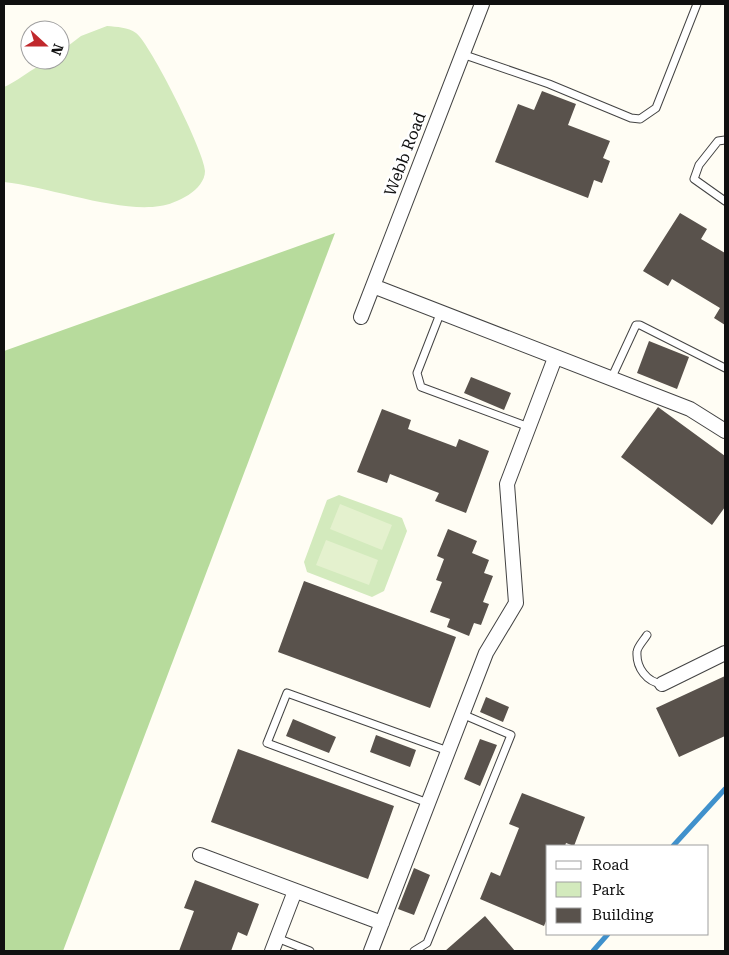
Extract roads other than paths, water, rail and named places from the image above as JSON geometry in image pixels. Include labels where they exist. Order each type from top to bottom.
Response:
[{"type":"street","name":"Webb Road","points":[[361,317],[482,4]]},
{"type":"street","points":[[373,286],[440,314],[690,409],[725,431]]},
{"type":"street","points":[[371,951],[486,653],[516,603],[507,484],[556,358]]},
{"type":"street","points":[[662,684],[725,653]]},
{"type":"street","points":[[200,855],[382,923]]},
{"type":"street","points":[[272,951],[295,891]]},
{"type":"lane","points":[[462,54],[549,84],[631,118],[640,119],[656,108],[697,4]]},
{"type":"lane","points":[[725,140],[718,141],[699,164],[694,179],[725,201]]},
{"type":"lane","points":[[440,314],[417,373],[421,387],[529,427]]},
{"type":"lane","points":[[611,379],[636,325],[640,325],[725,368]]},
{"type":"lane","points":[[647,635],[637,651],[638,663],[645,676],[655,683],[662,684]]},
{"type":"lane","points":[[428,803],[267,743],[287,692],[448,751]]},
{"type":"lane","points":[[414,951],[427,943],[511,734],[462,714]]},
{"type":"lane","points":[[278,938],[310,951]]},
{"type":"waterway","points":[[674,845],[725,789]]},
{"type":"waterway","points":[[593,951],[607,935]]}]
